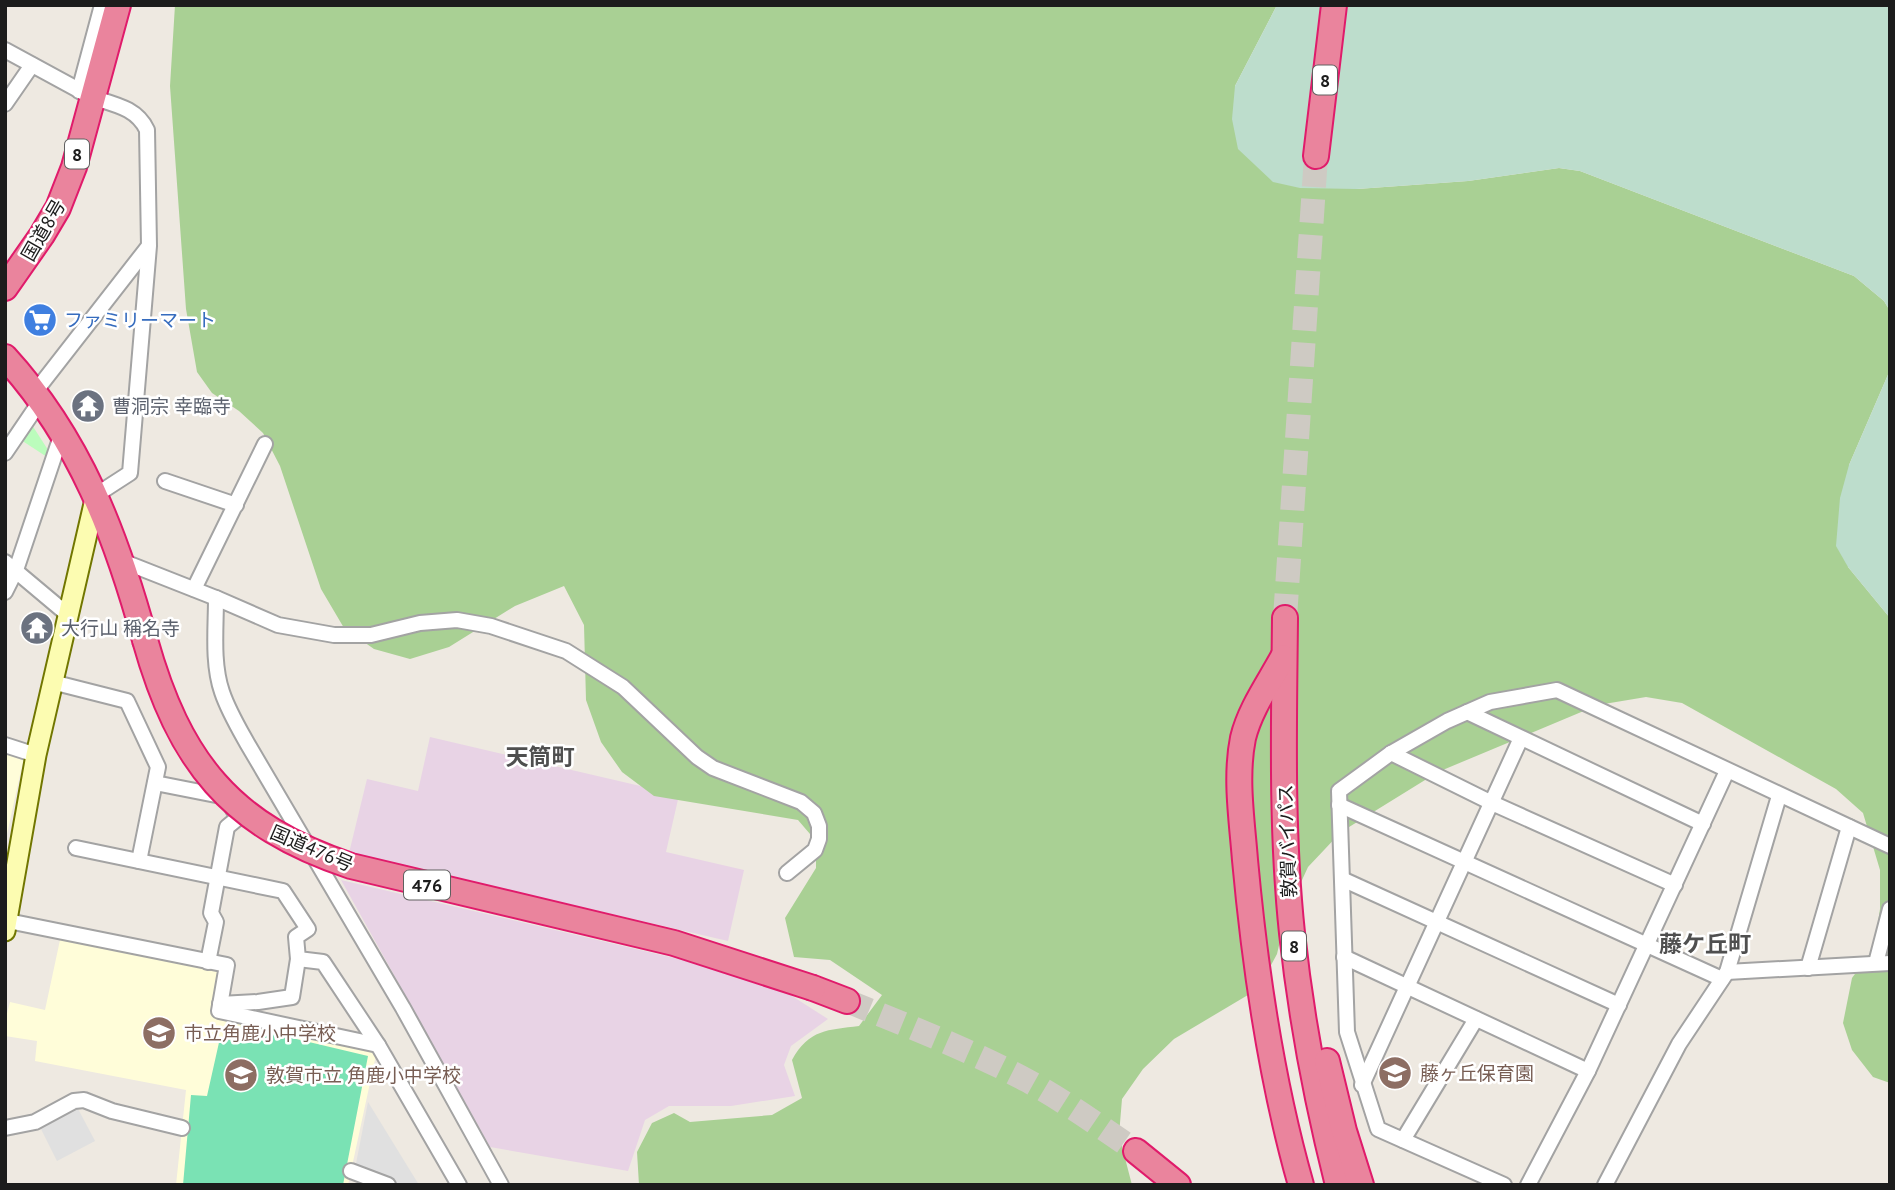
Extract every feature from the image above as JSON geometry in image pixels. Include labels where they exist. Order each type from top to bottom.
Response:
[{"type":"highway","name":"国道8号","points":[[5,288],[43,236],[58,208],[74,167],[118,5]]},
{"type":"highway","name":"8","points":[[1316,156],[1334,5]]},
{"type":"highway","points":[[5,263],[28,234],[45,204],[69,133],[93,96]]},
{"type":"highway","points":[[5,309],[48,253],[71,215],[86,176],[93,96]]},
{"type":"highway","name":"国道476号","points":[[5,357],[38,396],[63,432],[96,495],[122,561],[171,717],[202,770],[238,807],[259,824],[280,837],[351,866],[674,943],[847,1001]]},
{"type":"highway","name":"敦賀バイパス","points":[[1285,618],[1287,859],[1292,933],[1311,1064],[1338,1185]]},
{"type":"highway","points":[[1285,654],[1249,721],[1241,757],[1241,816],[1257,960],[1272,1058],[1300,1182]]},
{"type":"highway","points":[[1287,704],[1316,997],[1332,1086],[1361,1185]]},
{"type":"highway","points":[[1136,1151],[1178,1185]]},
{"type":"street","points":[[93,96],[102,5]]},
{"type":"street","points":[[5,50],[93,96],[136,113],[147,130],[149,246],[130,473],[96,495],[36,755],[6,926],[227,965],[219,1010],[378,1045]]},
{"type":"street","points":[[5,104],[32,65]]},
{"type":"street","points":[[5,453],[38,396],[149,246]]},
{"type":"street","points":[[5,592],[11,566],[63,432]]},
{"type":"street","points":[[194,589],[265,444]]},
{"type":"street","points":[[165,481],[236,505]]},
{"type":"street","points":[[122,561],[216,597],[278,625],[334,635],[371,635],[420,623],[457,620],[491,626],[566,651],[623,687],[696,757],[713,768],[801,802],[814,813],[820,827],[815,850],[788,873]]},
{"type":"street","points":[[11,566],[67,614]]},
{"type":"street","points":[[216,597],[217,667],[221,690],[229,708],[403,1008],[501,1185]]},
{"type":"street","points":[[52,682],[127,701],[158,767],[139,861]]},
{"type":"street","points":[[1504,1185],[1378,1129],[1347,1032],[1339,791],[1391,753],[1447,721],[1490,702],[1557,690],[1890,846]]},
{"type":"street","points":[[1467,712],[1703,824]]},
{"type":"street","points":[[1362,1084],[1521,738]]},
{"type":"street","points":[[5,744],[36,755]]},
{"type":"street","points":[[1391,753],[1492,803],[1675,885]]},
{"type":"street","points":[[1528,1185],[1588,1071],[1727,771]]},
{"type":"street","points":[[155,783],[226,797],[237,818],[227,827],[212,913],[216,922],[208,961]]},
{"type":"street","points":[[1605,1185],[1679,1044],[1724,976],[1779,796]]},
{"type":"street","points":[[1339,805],[1647,945],[1724,976],[1883,963],[1890,909]]},
{"type":"street","points":[[1808,968],[1849,827]]},
{"type":"street","points":[[76,848],[284,891],[308,929],[296,937],[298,959],[292,997],[220,1004]]},
{"type":"street","points":[[1342,879],[1619,1005]]},
{"type":"street","points":[[1344,957],[1588,1071]]},
{"type":"street","points":[[298,959],[323,962],[378,1045],[459,1185]]},
{"type":"street","points":[[1403,1140],[1476,1019]]},
{"type":"street","points":[[5,1128],[35,1122],[74,1101],[84,1100],[111,1111],[182,1128]]},
{"type":"street","points":[[351,1171],[388,1185]]},
{"type":"shaded area","points":[[430,737],[679,795],[666,852],[744,870],[728,941],[349,853],[367,779],[418,791]]},
{"type":"shaded area","points":[[5,750],[24,757],[5,843]]},
{"type":"shaded area","points":[[341,880],[738,973],[781,989],[828,1019],[791,1046],[784,1065],[795,1096],[731,1106],[669,1106],[645,1120],[628,1171],[490,1147]]},
{"type":"shaded area","name":"敦賀市立 角鹿小中学校","points":[[60,940],[219,971],[214,1015],[370,1050],[376,1055],[348,1185],[176,1185],[186,1090],[35,1061],[37,1041],[5,1036],[5,1021],[10,1002],[45,1010]]},
{"type":"shaded area","points":[[368,1102],[419,1185],[398,1185],[355,1169]]},
{"type":"shaded area","points":[[77,1107],[95,1141],[57,1161],[40,1127]]},
{"type":"green space","points":[[175,5],[1277,5],[1235,86],[1357,189],[1468,181],[1559,168],[1580,171],[1854,276],[1884,301],[1890,311],[1890,370],[1849,465],[1848,567],[1890,618],[1890,1083],[1873,1077],[1852,1050],[1843,1023],[1852,978],[1874,948],[1880,909],[1880,870],[1863,813],[1836,789],[1682,703],[1646,697],[1598,705],[1438,772],[1341,832],[1308,867],[1286,915],[1277,954],[1258,989],[1174,1039],[1143,1069],[1122,1099],[1119,1135],[1132,1185],[639,1185],[637,1152],[652,1123],[674,1113],[690,1122],[772,1115],[802,1098],[792,1060],[805,1042],[829,1030],[859,1026],[882,995],[830,960],[794,957],[785,918],[816,868],[816,841],[798,820],[654,796],[622,772],[601,742],[586,700],[584,625],[564,586],[515,606],[449,647],[410,659],[374,649],[344,628],[321,589],[280,466],[263,433],[239,411],[212,393],[197,372],[186,309],[170,86]]},
{"type":"green space","points":[[1277,5],[1890,5],[1890,311],[1884,301],[1854,276],[1580,171],[1559,168],[1468,181],[1357,189],[1300,188],[1273,182],[1238,149],[1232,119],[1235,86]]},
{"type":"green space","points":[[1890,370],[1890,618],[1848,567],[1836,546],[1840,498],[1849,465]]},
{"type":"green space","points":[[32,425],[50,453],[47,457],[21,440]]},
{"type":"green space","points":[[241,1026],[368,1056],[343,1185],[183,1185],[191,1095],[207,1096],[220,1038],[237,1040]]},
{"type":"tunnel","points":[[1285,618],[1316,156]]},
{"type":"tunnel","points":[[847,1001],[961,1049],[1028,1081],[1136,1151]]},
{"type":"place","name":"ファミリーマート","points":[[40,320]]},
{"type":"place","name":"曹洞宗 幸臨寺","points":[[88,406]]},
{"type":"place","name":"大行山 稱名寺","points":[[37,628]]},
{"type":"place","name":"市立角鹿小中学校","points":[[159,1033]]},
{"type":"place","name":"藤ヶ丘保育園","points":[[1395,1073]]},
{"type":"place","name":"敦賀市立 角鹿小中学校","points":[[241,1075]]},
{"type":"district","name":"天筒町","points":[[540,756]]},
{"type":"district","name":"藤ケ丘町","points":[[1705,943]]}]
